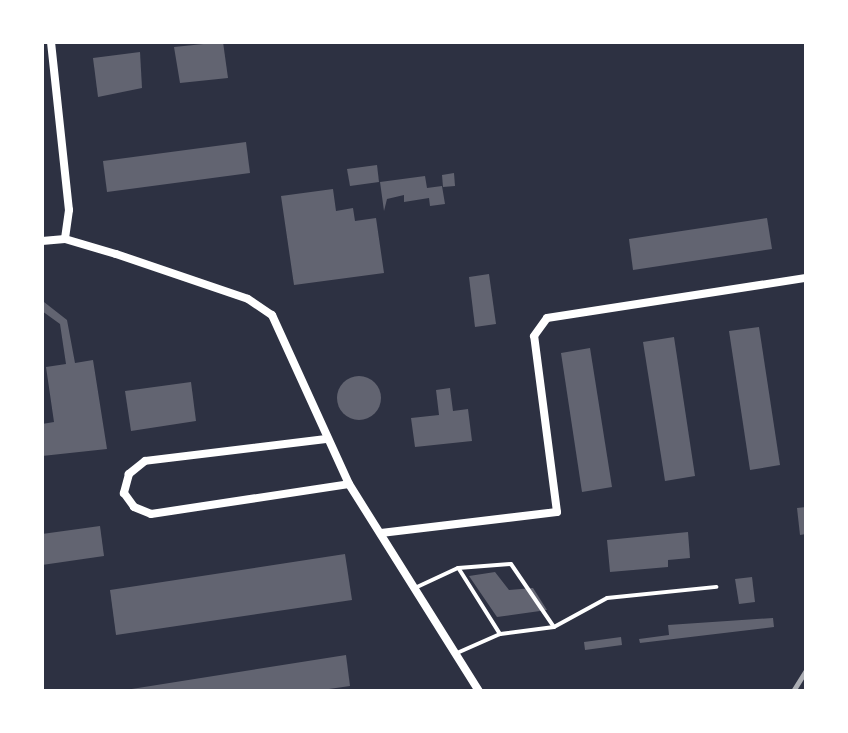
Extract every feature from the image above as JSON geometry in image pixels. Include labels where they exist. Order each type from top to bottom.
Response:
[{"type":"street","points":[[51,42],[69,210],[65,239]]},
{"type":"street","points":[[42,241],[65,239],[266,309],[285,336],[326,439],[349,484],[417,587],[479,691]]},
{"type":"street","points":[[381,533],[557,512],[534,336],[547,318],[806,278]]},
{"type":"street","points":[[326,439],[145,461],[129,474],[124,493],[134,507],[151,514],[349,484]]},
{"type":"lane","points":[[417,587],[458,568],[511,564],[554,627]]},
{"type":"lane","points":[[458,568],[500,634]]},
{"type":"lane","points":[[457,653],[500,634],[554,627],[607,598],[716,587]]},
{"type":"building","points":[[223,42],[228,78],[180,83],[174,47]]},
{"type":"building","points":[[140,52],[142,88],[98,97],[93,58]]},
{"type":"building","points":[[246,142],[250,173],[107,192],[103,161]]},
{"type":"building","points":[[377,165],[379,182],[350,186],[347,169]]},
{"type":"building","points":[[454,173],[455,186],[443,187],[442,175]]},
{"type":"building","points":[[425,176],[427,188],[442,186],[445,204],[430,206],[429,198],[404,202],[404,195],[387,199],[384,211],[380,182]]},
{"type":"building","points":[[333,189],[336,211],[353,208],[355,221],[376,218],[384,273],[294,285],[281,196]]},
{"type":"building","points":[[767,218],[772,249],[633,270],[629,239]]},
{"type":"building","points":[[489,274],[496,324],[475,327],[469,277]]},
{"type":"building","points":[[44,302],[67,320],[75,363],[93,360],[107,449],[42,456],[42,424],[54,422],[46,367],[66,364],[60,324],[42,311]]},
{"type":"building","points":[[759,327],[780,465],[750,470],[729,331]]},
{"type":"building","points":[[674,337],[695,476],[665,481],[643,342]]},
{"type":"building","points":[[590,348],[612,487],[582,492],[561,353]]},
{"type":"building","points":[[359,376],[375,382],[381,398],[375,414],[359,420],[343,414],[337,398],[343,382]]},
{"type":"building","points":[[191,382],[196,421],[131,431],[125,391]]},
{"type":"building","points":[[450,388],[453,411],[468,409],[472,441],[415,447],[411,418],[439,415],[436,390]]},
{"type":"building","points":[[806,507],[806,534],[800,535],[797,508]]},
{"type":"building","points":[[100,526],[104,556],[42,565],[42,534]]},
{"type":"building","points":[[688,532],[690,558],[668,560],[668,567],[610,572],[607,540]]},
{"type":"building","points":[[345,554],[352,600],[116,635],[110,590]]},
{"type":"building","points":[[495,572],[509,590],[533,588],[547,610],[497,617],[469,576]]},
{"type":"building","points":[[752,577],[755,602],[739,604],[735,579]]},
{"type":"building","points":[[773,618],[774,627],[640,643],[639,639],[669,635],[668,625]]},
{"type":"building","points":[[621,637],[622,645],[585,650],[584,642]]},
{"type":"building","points":[[346,655],[350,686],[315,691],[119,691]]},
{"type":"railway","points":[[793,691],[806,670]]}]
